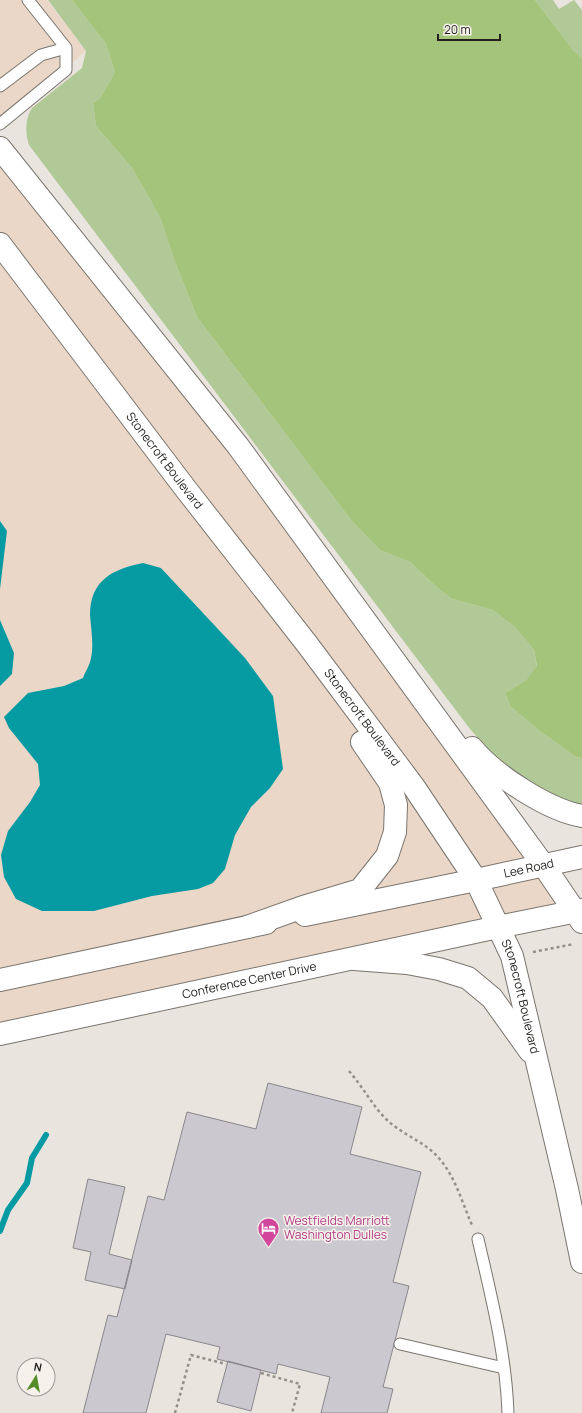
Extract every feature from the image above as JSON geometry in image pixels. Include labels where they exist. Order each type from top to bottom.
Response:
[{"type":"main road","points":[[0,148],[238,446],[580,914],[498,927]]},
{"type":"main road","name":"Stonecroft Boulevard","points":[[0,244],[190,494],[307,644],[414,787],[476,880],[512,956],[538,1062],[582,1262]]},
{"type":"main road","points":[[190,494],[233,572],[370,752],[390,783],[396,805],[395,832],[388,856],[360,890],[303,907],[247,927]]},
{"type":"main road","points":[[369,624],[484,762],[512,783],[546,803],[574,815],[582,816]]},
{"type":"main road","name":"Lee Road","points":[[476,880],[582,857]]},
{"type":"main road","points":[[0,980],[476,880]]},
{"type":"main road","name":"Conference Center Drive","points":[[0,1034],[498,927]]},
{"type":"main road","points":[[354,959],[406,963],[439,969],[468,978],[492,998],[538,1062]]},
{"type":"lane","points":[[0,124],[66,70],[66,48],[28,0]]},
{"type":"lane","points":[[0,86],[42,55],[66,48]]},
{"type":"lane","points":[[478,1239],[499,1330],[508,1413]]},
{"type":"lane","points":[[400,1344],[504,1368]]},
{"type":"path","points":[[529,953],[574,944]]},
{"type":"path","points":[[349,1071],[363,1086],[387,1121],[434,1152],[451,1174],[478,1239]]},
{"type":"path","points":[[175,1413],[191,1355],[226,1364]]},
{"type":"path","points":[[261,1373],[300,1384],[292,1413]]},
{"type":"shaded area","points":[[0,0],[47,0],[86,51],[0,123]]},
{"type":"shaded area","points":[[0,149],[576,911],[0,1025]]},
{"type":"green space","points":[[48,0],[72,0],[106,44],[115,72],[100,98],[93,103],[96,126],[132,168],[160,217],[175,262],[197,317],[351,520],[380,550],[410,562],[452,599],[493,610],[515,627],[534,650],[537,667],[526,680],[505,693],[511,707],[540,731],[576,757],[582,758],[582,808],[542,793],[495,757],[470,729],[29,145],[26,126],[32,108],[82,68],[86,51]]},
{"type":"green space","points":[[72,0],[535,0],[573,50],[582,58],[582,758],[576,757],[540,731],[511,707],[505,693],[526,680],[537,666],[534,650],[515,627],[493,610],[452,599],[410,562],[380,550],[351,520],[197,317],[175,262],[160,217],[132,168],[96,126],[93,103],[100,98],[115,72],[106,44]]},
{"type":"green space","points":[[535,0],[553,0],[559,9],[574,0],[582,10],[582,58],[573,50]]},
{"type":"water","points":[[0,521],[7,531],[0,589]]},
{"type":"water","points":[[143,563],[161,568],[245,658],[273,696],[283,769],[270,788],[251,807],[235,835],[225,869],[213,883],[198,889],[152,896],[94,911],[42,911],[16,899],[4,877],[1,855],[8,831],[30,802],[40,785],[38,764],[9,728],[4,717],[28,693],[64,686],[83,678],[90,663],[92,653],[90,615],[94,593],[105,578],[113,573]]},
{"type":"water","points":[[0,620],[14,653],[12,674],[0,686]]},
{"type":"building","name":"Westfields Marriott Washington Dulles","points":[[268,1083],[362,1107],[350,1154],[421,1172],[393,1282],[409,1286],[383,1387],[393,1389],[387,1413],[321,1413],[330,1377],[278,1364],[276,1374],[217,1359],[220,1347],[166,1334],[146,1413],[83,1413],[108,1315],[117,1317],[148,1196],[164,1200],[187,1112],[256,1129]]},
{"type":"building","points":[[88,1179],[125,1187],[109,1254],[132,1260],[125,1289],[85,1280],[91,1252],[73,1248]]},
{"type":"building","points":[[228,1361],[261,1370],[251,1411],[217,1402]]},
{"type":"waterway","points":[[0,1231],[8,1210],[27,1183],[32,1158],[46,1135]]},
{"type":"place","name":"Westfields Marriott Washington Dulles","points":[[269,1248]]}]
